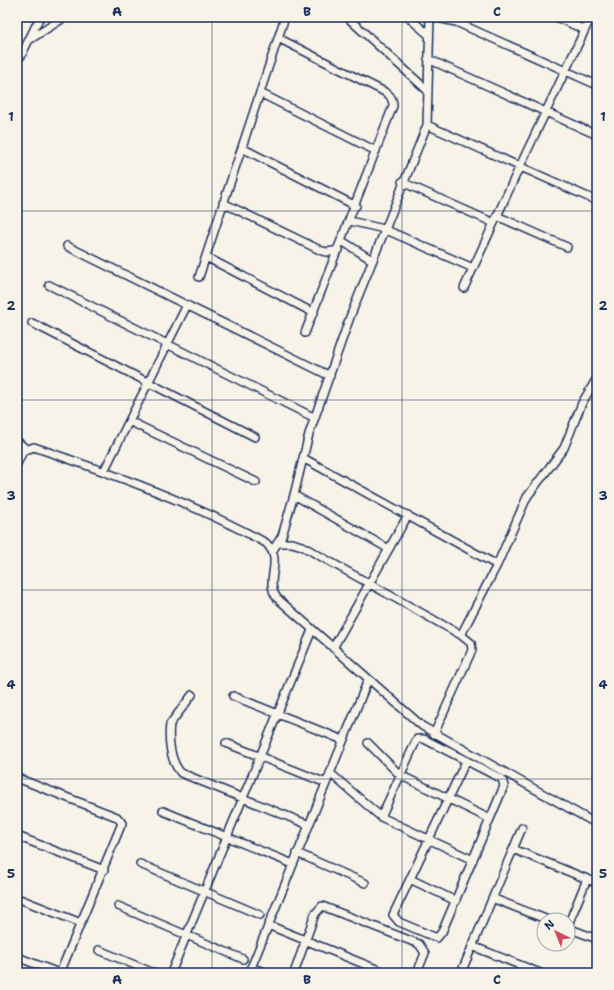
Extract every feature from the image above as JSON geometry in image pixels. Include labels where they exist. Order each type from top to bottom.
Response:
[{"type":"street","points":[[21,56],[40,17]]},
{"type":"street","points":[[28,40],[65,17]]},
{"type":"street","points":[[199,277],[285,17]]},
{"type":"street","points":[[347,17],[428,91]]},
{"type":"street","points":[[408,17],[429,35]]},
{"type":"street","points":[[273,550],[278,543],[294,496],[314,418],[402,182],[427,125],[430,17]]},
{"type":"street","points":[[433,17],[456,22],[597,85]]},
{"type":"street","points":[[556,17],[585,30]]},
{"type":"street","points":[[464,288],[591,17]]},
{"type":"street","points":[[278,38],[389,94],[393,102],[393,106],[356,206],[305,333]]},
{"type":"street","points":[[428,59],[597,135]]},
{"type":"street","points":[[260,93],[376,151]]},
{"type":"street","points":[[427,125],[597,201]]},
{"type":"street","points":[[242,148],[356,206]]},
{"type":"street","points":[[402,182],[567,247]]},
{"type":"street","points":[[224,203],[322,251],[327,252],[339,250]]},
{"type":"street","points":[[350,221],[384,229],[473,268]]},
{"type":"street","points":[[342,241],[372,260]]},
{"type":"street","points":[[67,246],[330,376]]},
{"type":"street","points":[[206,257],[314,312]]},
{"type":"street","points":[[49,285],[168,343],[314,418]]},
{"type":"street","points":[[104,471],[187,305]]},
{"type":"street","points":[[32,323],[255,437]]},
{"type":"street","points":[[461,635],[497,565],[527,496],[564,448],[582,403],[597,378]]},
{"type":"street","points":[[129,421],[256,482]]},
{"type":"street","points":[[17,441],[26,449]]},
{"type":"street","points":[[17,464],[21,455],[26,449],[34,447],[104,471],[186,504],[266,543],[273,550],[275,556],[272,586],[274,594],[312,630],[416,722],[434,734],[597,824]]},
{"type":"street","points":[[303,458],[497,565]]},
{"type":"street","points":[[294,496],[390,549]]},
{"type":"street","points":[[333,648],[408,515]]},
{"type":"street","points":[[278,543],[292,543],[302,546],[461,635],[471,643],[472,650],[434,734]]},
{"type":"street","points":[[171,973],[225,838],[312,630]]},
{"type":"street","points":[[267,973],[250,970],[368,680]]},
{"type":"street","points":[[192,695],[170,724],[175,765],[181,773],[309,825]]},
{"type":"street","points":[[233,696],[344,740]]},
{"type":"street","points":[[381,817],[417,739],[424,739],[466,761],[502,780],[504,782],[456,901],[442,932],[437,938],[399,922],[394,915],[466,761]]},
{"type":"street","points":[[368,742],[400,775],[448,800],[490,819]]},
{"type":"street","points":[[226,743],[326,782]]},
{"type":"street","points":[[330,773],[381,817],[473,860]]},
{"type":"street","points":[[17,778],[120,818],[122,826],[60,973],[17,958]]},
{"type":"street","points":[[163,811],[225,838],[293,864]]},
{"type":"street","points":[[461,973],[522,828]]},
{"type":"street","points":[[17,836],[104,870]]},
{"type":"street","points":[[513,849],[597,883]]},
{"type":"street","points":[[298,853],[365,884]]},
{"type":"street","points":[[140,864],[260,915]]},
{"type":"street","points":[[574,912],[587,879]]},
{"type":"street","points":[[410,880],[456,901]]},
{"type":"street","points":[[17,898],[82,923]]},
{"type":"street","points":[[492,898],[536,915]]},
{"type":"street","points":[[118,906],[243,959]]},
{"type":"street","points":[[294,973],[317,910],[322,906],[326,906],[419,944],[425,953],[417,973]]},
{"type":"street","points":[[268,926],[306,939],[386,973]]},
{"type":"street","points":[[576,930],[597,939]]},
{"type":"street","points":[[472,946],[540,973]]},
{"type":"street","points":[[99,950],[154,973]]}]
